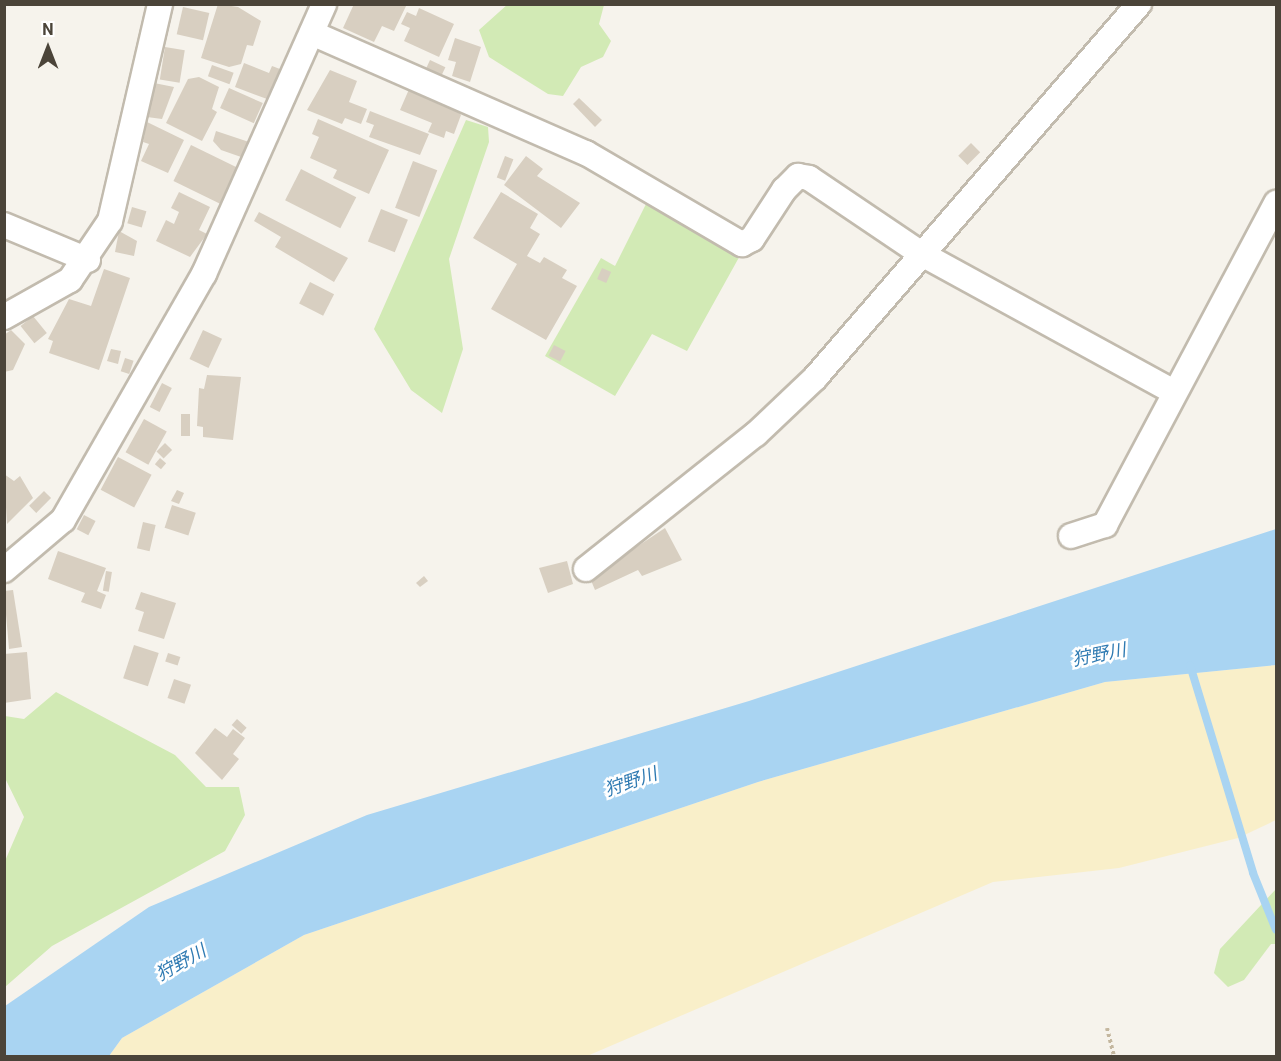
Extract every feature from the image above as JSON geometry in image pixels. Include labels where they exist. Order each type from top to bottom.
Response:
[{"type":"street","points":[[4,317],[52,292],[88,260],[110,221],[124,175],[160,4]]},
{"type":"street","points":[[4,570],[63,520],[204,274],[324,4]]},
{"type":"street","points":[[586,569],[756,434],[814,378],[920,253],[1140,4]]},
{"type":"street","points":[[312,33],[586,153],[742,244],[798,176],[920,253],[1174,393]]},
{"type":"street","points":[[1071,536],[1105,525],[1276,203]]},
{"type":"street","points":[[4,225],[88,260]]},
{"type":"path","points":[[1107,1028],[1114,1056]]},
{"type":"green space","points":[[508,4],[604,5],[599,24],[611,41],[603,57],[581,67],[563,96],[548,94],[489,57],[479,30]]},
{"type":"green space","points":[[466,120],[488,127],[489,142],[449,259],[463,349],[442,413],[411,390],[374,329]]},
{"type":"green space","points":[[648,200],[742,252],[687,351],[652,334],[615,396],[545,356],[601,258],[615,266]]},
{"type":"green space","points":[[56,692],[175,755],[206,787],[239,787],[245,815],[225,851],[52,946],[5,987],[5,861],[24,817],[5,778],[5,716],[24,719]]},
{"type":"green space","points":[[1276,889],[1276,944],[1271,944],[1244,980],[1228,987],[1214,973],[1220,949]]},
{"type":"sand","points":[[1276,665],[1276,820],[1238,838],[1119,868],[993,882],[587,1056],[109,1056],[122,1038],[304,935],[758,782],[1105,682]]},
{"type":"water","name":"狩野川","points":[[1276,529],[1276,665],[1105,682],[758,782],[304,935],[122,1038],[109,1056],[5,1056],[5,1006],[149,907],[367,815],[749,701]]},
{"type":"building","points":[[218,4],[238,7],[261,21],[253,46],[247,45],[241,64],[229,67],[201,58]]},
{"type":"building","points":[[354,4],[407,4],[394,31],[382,26],[374,42],[343,28]]},
{"type":"building","points":[[183,7],[209,13],[203,40],[177,34]]},
{"type":"building","points":[[419,8],[454,24],[439,57],[404,41],[410,28],[401,24],[407,12],[416,16]]},
{"type":"building","points":[[455,38],[481,47],[470,82],[452,76],[456,62],[448,60]]},
{"type":"building","points":[[165,47],[185,50],[180,83],[160,80]]},
{"type":"building","points":[[430,60],[445,67],[442,75],[426,68]]},
{"type":"building","points":[[244,63],[269,73],[272,66],[280,69],[267,99],[235,87]]},
{"type":"building","points":[[212,65],[234,73],[230,84],[208,76]]},
{"type":"building","points":[[330,70],[357,81],[349,102],[367,109],[361,124],[345,118],[342,124],[307,110]]},
{"type":"building","points":[[199,77],[219,87],[212,109],[217,112],[202,141],[166,123],[188,79]]},
{"type":"building","points":[[154,83],[174,87],[162,119],[147,117]]},
{"type":"building","points":[[410,87],[454,106],[461,115],[454,134],[446,131],[444,138],[428,132],[432,123],[400,110]]},
{"type":"building","points":[[229,88],[263,103],[254,123],[220,108]]},
{"type":"building","points":[[579,98],[602,120],[595,127],[573,104]]},
{"type":"building","points":[[370,111],[429,134],[420,155],[369,137],[374,125],[366,122]]},
{"type":"building","points":[[318,119],[389,150],[369,194],[333,178],[337,170],[310,158],[319,137],[312,134]]},
{"type":"building","points":[[147,122],[184,140],[168,173],[141,161],[149,144],[143,142]]},
{"type":"building","points":[[216,131],[249,142],[244,158],[221,150],[213,141]]},
{"type":"building","points":[[971,143],[980,152],[967,165],[958,156]]},
{"type":"building","points":[[191,145],[239,168],[221,204],[173,181]]},
{"type":"building","points":[[505,156],[513,159],[505,181],[497,177]]},
{"type":"building","points":[[526,156],[543,169],[537,176],[580,203],[561,228],[504,185]]},
{"type":"building","points":[[413,161],[437,170],[419,217],[395,208]]},
{"type":"building","points":[[301,169],[356,197],[340,228],[285,200]]},
{"type":"building","points":[[179,192],[210,207],[199,230],[207,234],[190,257],[156,241],[166,220],[174,224],[179,212],[171,208]]},
{"type":"building","points":[[501,192],[538,214],[530,228],[540,234],[527,256],[540,263],[544,257],[567,270],[562,278],[577,286],[546,340],[491,309],[517,264],[473,238]]},
{"type":"building","points":[[132,207],[146,211],[142,227],[127,223]]},
{"type":"building","points":[[381,209],[408,220],[395,252],[368,241]]},
{"type":"building","points":[[259,212],[348,258],[334,282],[275,247],[281,237],[254,221]]},
{"type":"building","points":[[119,231],[137,241],[134,256],[115,252]]},
{"type":"building","points":[[602,268],[611,272],[606,283],[597,279]]},
{"type":"building","points":[[104,269],[130,278],[99,370],[49,353],[53,341],[48,339],[69,299],[91,306]]},
{"type":"building","points":[[310,282],[334,294],[323,316],[299,303]]},
{"type":"building","points":[[33,316],[47,333],[34,343],[21,326]]},
{"type":"building","points":[[11,330],[25,344],[13,370],[4,372],[4,335]]},
{"type":"building","points":[[203,330],[222,339],[209,368],[189,359]]},
{"type":"building","points":[[554,345],[566,351],[560,362],[549,356]]},
{"type":"building","points":[[111,349],[121,351],[118,364],[107,361]]},
{"type":"building","points":[[125,358],[134,361],[129,374],[121,371]]},
{"type":"building","points":[[207,375],[241,377],[233,440],[203,437],[203,427],[197,426],[199,388],[204,389]]},
{"type":"building","points":[[162,383],[172,388],[160,412],[150,407]]},
{"type":"building","points":[[181,414],[190,414],[190,436],[181,436]]},
{"type":"building","points":[[144,419],[167,432],[148,465],[126,452]]},
{"type":"building","points":[[165,443],[172,450],[164,459],[157,451]]},
{"type":"building","points":[[118,457],[152,475],[134,508],[101,490]]},
{"type":"building","points":[[160,458],[166,463],[161,469],[155,464]]},
{"type":"building","points":[[4,474],[14,481],[20,476],[33,498],[7,524]]},
{"type":"building","points":[[177,490],[184,493],[179,504],[171,501]]},
{"type":"building","points":[[44,491],[51,498],[36,513],[29,506]]},
{"type":"building","points":[[172,505],[196,513],[188,536],[165,528]]},
{"type":"building","points":[[84,515],[96,521],[88,535],[77,529]]},
{"type":"building","points":[[143,522],[156,525],[150,551],[137,548]]},
{"type":"building","points":[[665,528],[682,560],[642,576],[638,570],[595,590],[590,578]]},
{"type":"building","points":[[58,551],[106,568],[97,591],[106,595],[101,609],[81,602],[85,593],[48,579]]},
{"type":"building","points":[[567,561],[573,584],[548,593],[539,568]]},
{"type":"building","points":[[106,571],[112,572],[109,592],[103,591]]},
{"type":"building","points":[[424,576],[428,581],[420,587],[416,583]]},
{"type":"building","points":[[13,590],[22,647],[9,649],[4,591]]},
{"type":"building","points":[[141,592],[176,603],[164,639],[138,631],[144,612],[135,609]]},
{"type":"building","points":[[134,645],[159,653],[148,686],[123,678]]},
{"type":"building","points":[[27,652],[31,699],[4,703],[4,654]]},
{"type":"building","points":[[168,653],[180,657],[178,666],[165,662]]},
{"type":"building","points":[[174,679],[191,685],[185,704],[167,698]]},
{"type":"building","points":[[237,719],[247,728],[241,734],[232,725]]},
{"type":"building","points":[[215,728],[227,737],[233,729],[245,738],[233,754],[239,759],[222,780],[195,753]]},
{"type":"waterway","points":[[1190,665],[1253,873],[1276,930]]}]
